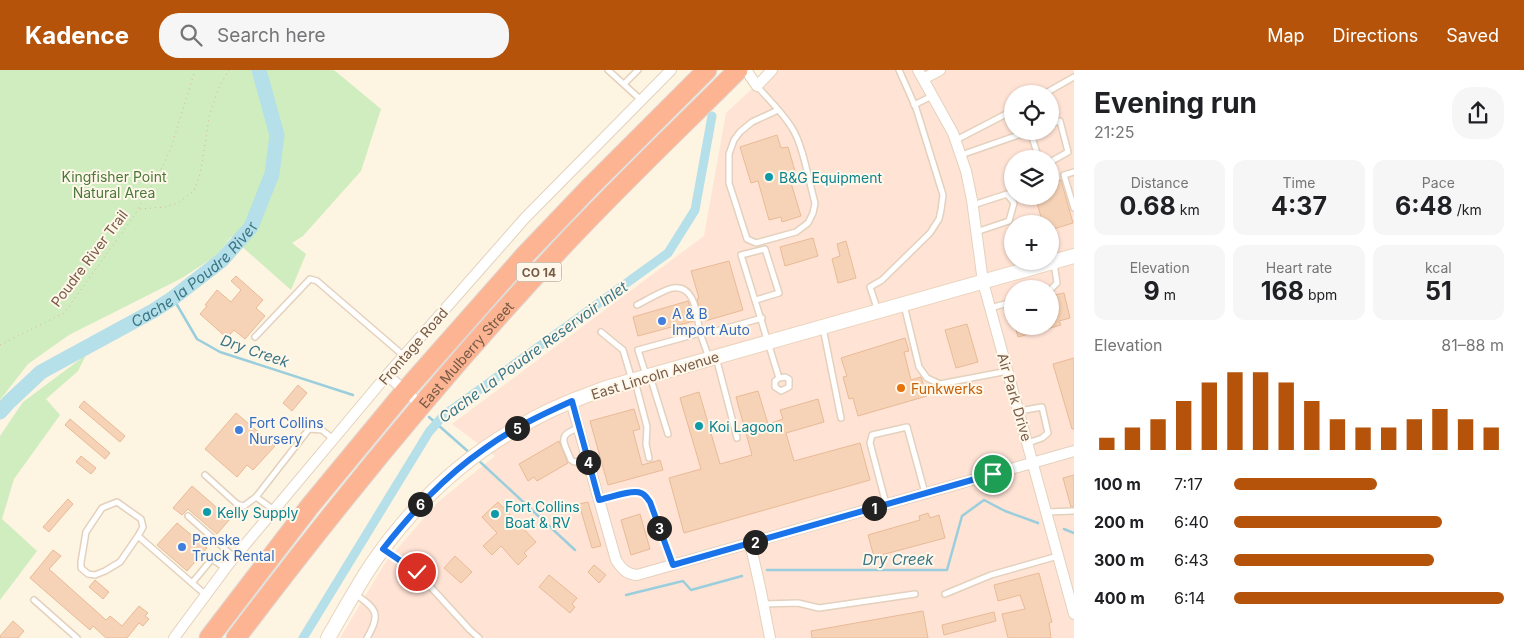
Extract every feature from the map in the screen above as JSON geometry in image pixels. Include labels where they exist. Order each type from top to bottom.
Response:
[{"type":"highway","name":"East Mulberry Street","points":[[209,638],[310,506],[405,391],[588,188],[639,140],[707,70]]},
{"type":"highway","points":[[639,140],[718,70]]},
{"type":"highway","name":"East Mulberry Street","points":[[236,638],[348,493],[420,404],[561,248],[738,70]]},
{"type":"street","name":"Frontage Road","points":[[174,638],[226,568],[386,375],[525,218],[671,70]]},
{"type":"street","points":[[746,70],[756,86],[772,70]]},
{"type":"street","points":[[921,75],[940,70]]},
{"type":"street","name":"Air Park Drive","points":[[921,75],[956,140],[966,171],[983,282],[1072,599],[1074,614]]},
{"type":"street","name":"East Lincoln Avenue","points":[[1059,260],[1074,256]]},
{"type":"street","name":"East Lincoln Avenue","points":[[328,638],[383,549],[411,514],[442,483],[475,456],[526,422],[606,388],[1026,270]]},
{"type":"street","points":[[386,375],[420,404]]},
{"type":"street","points":[[572,401],[616,560],[625,571],[637,575],[1074,451]]},
{"type":"street","points":[[750,543],[770,638]]},
{"type":"lane","points":[[608,70],[640,100]]},
{"type":"lane","points":[[624,84],[638,70]]},
{"type":"lane","points":[[878,311],[870,287],[882,280],[930,233],[938,219],[943,195],[914,105],[899,70]]},
{"type":"lane","points":[[1059,86],[1074,77]]},
{"type":"lane","points":[[756,86],[778,110],[792,128],[798,141],[815,203],[808,223],[796,232],[756,242],[747,239],[728,183],[730,154],[734,140],[740,132],[752,122],[778,110]]},
{"type":"lane","points":[[914,105],[932,95]]},
{"type":"lane","points":[[956,140],[1004,115]]},
{"type":"lane","points":[[1059,121],[1068,152],[1059,157]]},
{"type":"lane","points":[[961,155],[1004,140]]},
{"type":"lane","points":[[1074,172],[1064,175],[1074,208]]},
{"type":"lane","points":[[972,205],[1008,194],[1014,203],[1009,221],[976,232]]},
{"type":"lane","points":[[756,300],[779,293],[765,249],[741,255],[779,378]]},
{"type":"lane","points":[[254,337],[310,278],[316,281],[404,356]]},
{"type":"lane","points":[[637,305],[673,288],[686,290],[690,293],[700,333],[712,358],[737,438]]},
{"type":"lane","points":[[904,304],[919,367],[927,378],[940,384],[1008,371]]},
{"type":"lane","points":[[990,308],[1004,304]]},
{"type":"lane","points":[[713,332],[762,318]]},
{"type":"lane","points":[[822,327],[841,418]]},
{"type":"lane","points":[[601,332],[624,350],[641,378],[668,434]]},
{"type":"lane","points":[[649,458],[646,444],[647,427],[638,350],[700,333]]},
{"type":"lane","points":[[1019,411],[1042,407],[1048,433],[1042,438],[1028,443]]},
{"type":"lane","points":[[886,505],[870,443],[872,435],[907,427],[926,494]]},
{"type":"lane","points":[[579,428],[567,432],[563,440],[571,460],[574,462],[588,460]]},
{"type":"lane","points":[[205,476],[237,504],[244,506],[256,497],[309,429],[322,430],[333,439]]},
{"type":"lane","points":[[599,500],[634,492],[642,493],[646,496],[650,502],[673,565]]},
{"type":"lane","points":[[256,497],[274,510]]},
{"type":"lane","points":[[116,502],[141,519],[143,527],[138,536],[120,562],[106,571],[95,575],[88,574],[82,568],[81,562],[86,532],[102,508],[116,502]]},
{"type":"lane","points":[[1047,512],[1074,510]]},
{"type":"lane","points":[[188,516],[235,557]]},
{"type":"lane","points":[[138,536],[206,595]]},
{"type":"lane","points":[[383,549],[417,572],[470,630],[480,638]]},
{"type":"lane","points":[[945,594],[991,575],[1059,556]]},
{"type":"lane","points":[[192,583],[212,559],[226,568]]},
{"type":"lane","points":[[355,594],[369,603],[375,613],[375,624],[367,638]]},
{"type":"lane","points":[[764,604],[798,603],[819,608],[915,594]]},
{"type":"lane","points":[[34,600],[77,638]]},
{"type":"path","name":"Poudre River Trail","points":[[0,345],[64,313],[139,209],[171,148],[195,70]]},
{"type":"path","points":[[139,209],[165,207],[178,203],[194,192],[201,165],[209,117],[218,89],[229,70]]},
{"type":"shaded area","points":[[772,70],[1074,70],[1074,638],[340,638],[385,563],[438,502],[495,456],[452,424],[704,236],[726,113]]},
{"type":"green space","name":"Kingfisher Point Natural Area","points":[[0,70],[334,70],[381,109],[361,171],[303,236],[292,243],[306,254],[291,290],[231,237],[217,255],[182,278],[69,335],[28,364],[0,400]]},
{"type":"green space","points":[[86,355],[78,371],[46,399],[60,415],[14,479],[2,519],[37,551],[0,600],[0,436],[23,402]]},
{"type":"building","name":"B&G Equipment","points":[[777,135],[781,148],[788,147],[795,171],[788,173],[801,216],[782,222],[781,217],[769,220],[758,181],[751,183],[740,147]]},
{"type":"building","points":[[1061,180],[1073,223],[1059,227],[1059,215],[1040,215],[1038,205],[1059,205],[1059,181]]},
{"type":"building","points":[[813,238],[818,256],[785,266],[780,247]]},
{"type":"building","points":[[846,241],[856,278],[838,283],[832,259],[840,256],[837,244]]},
{"type":"building","points":[[729,261],[743,310],[705,321],[702,318],[697,299],[699,298],[691,271]]},
{"type":"building","points":[[236,276],[263,300],[256,308],[265,316],[245,339],[234,330],[227,338],[200,314],[217,290],[231,302],[241,290],[231,281]]},
{"type":"building","points":[[1064,293],[1070,318],[1059,321],[1059,294]]},
{"type":"building","points":[[688,301],[694,321],[638,336],[633,317]]},
{"type":"building","points":[[967,324],[978,362],[956,368],[945,330]]},
{"type":"building","points":[[905,338],[909,351],[904,352],[911,380],[921,377],[927,396],[858,416],[853,398],[849,399],[843,377],[847,376],[841,358]]},
{"type":"building","points":[[1074,358],[1074,429],[1072,429],[1053,364]]},
{"type":"building","points":[[298,385],[307,393],[292,411],[283,403]]},
{"type":"building","points":[[758,391],[768,424],[783,419],[780,410],[818,399],[824,422],[786,433],[794,461],[860,443],[870,480],[684,533],[669,478],[701,469],[680,398],[699,392],[720,464],[752,455],[736,397]]},
{"type":"building","points":[[84,401],[125,436],[120,442],[79,407]]},
{"type":"building","points":[[634,409],[640,429],[633,431],[642,465],[660,460],[663,470],[608,485],[590,421]]},
{"type":"building","name":"Fort Collins Nursery","points":[[236,413],[275,446],[253,470],[247,465],[237,477],[205,449]]},
{"type":"building","points":[[70,419],[110,453],[105,459],[65,425]]},
{"type":"building","points":[[559,441],[568,463],[537,481],[534,477],[528,481],[519,464]]},
{"type":"building","points":[[81,456],[96,468],[91,474],[76,462]]},
{"type":"building","points":[[1074,475],[1074,507],[1071,507],[1063,478]]},
{"type":"building","name":"Kelly Supply","points":[[192,486],[230,519],[217,534],[188,509],[182,515],[173,508]]},
{"type":"building","points":[[68,499],[73,504],[49,532],[43,527]]},
{"type":"building","points":[[498,502],[536,542],[524,553],[527,556],[518,565],[501,546],[492,555],[483,546],[497,533],[482,517]]},
{"type":"building","points":[[588,502],[601,546],[592,548],[579,504]]},
{"type":"building","points":[[928,513],[930,518],[939,515],[945,538],[874,557],[868,535],[920,520],[919,516]]},
{"type":"building","points":[[640,514],[650,549],[631,555],[621,520]]},
{"type":"building","name":"Penske Truck Rental","points":[[177,523],[207,548],[187,571],[157,545]]},
{"type":"building","points":[[53,550],[61,556],[49,569],[106,620],[110,616],[122,626],[139,606],[148,613],[145,616],[149,619],[143,626],[139,623],[127,638],[106,638],[93,626],[90,630],[30,578]]},
{"type":"building","points":[[455,556],[472,572],[461,583],[444,568]]},
{"type":"building","points":[[594,565],[606,575],[599,583],[588,572]]},
{"type":"building","points":[[1039,573],[1052,622],[1049,623],[1051,638],[1008,638],[1002,614],[1025,609],[1020,595],[998,601],[994,585]]},
{"type":"building","points":[[549,575],[577,598],[572,604],[575,607],[570,613],[539,587]]},
{"type":"building","points":[[95,580],[109,592],[103,599],[89,587]]},
{"type":"building","points":[[923,611],[928,638],[812,638],[811,631]]},
{"type":"building","points":[[994,612],[996,621],[944,635],[942,625]]},
{"type":"building","points":[[13,621],[24,631],[18,638],[0,638],[0,636]]},
{"type":"waterway","name":"Cache la Poudre River","points":[[0,412],[41,372],[153,311],[173,298],[222,260],[251,227],[272,174],[277,135],[259,70]]},
{"type":"waterway","name":"Cache La Poudre Reservoir Inlet","points":[[303,638],[429,432],[443,416],[668,253],[695,210],[712,116]]},
{"type":"waterway","name":"Dry Creek","points":[[173,298],[197,339],[220,352],[353,395]]},
{"type":"waterway","name":"Dry Creek","points":[[429,417],[471,454]]},
{"type":"waterway","name":"Dry Creek","points":[[477,459],[575,550]]},
{"type":"waterway","name":"Dry Creek","points":[[767,570],[947,570],[962,516],[984,500],[1005,511],[1038,523]]},
{"type":"waterway","name":"Dry Creek","points":[[1064,529],[1074,533]]},
{"type":"waterway","name":"Dry Creek","points":[[626,595],[683,581],[691,590],[742,576]]},
{"type":"place","name":"B&G Equipment","points":[[769,177]]},
{"type":"place","name":"A & B Import Auto","points":[[662,321]]},
{"type":"place","name":"Funkwerks","points":[[901,388]]},
{"type":"place","name":"Koi Lagoon","points":[[699,426]]},
{"type":"place","name":"Fort Collins Nursery","points":[[239,430]]},
{"type":"place","name":"Kelly Supply","points":[[207,512]]},
{"type":"place","name":"Fort Collins Boat & RV","points":[[495,514]]},
{"type":"place","name":"Penske Truck Rental","points":[[182,547]]},
{"type":"route","points":[[417,572],[383,549],[411,514],[442,483],[484,449],[526,422],[572,401],[599,500],[634,492],[642,493],[646,496],[650,502],[673,565],[993,474]]}]
